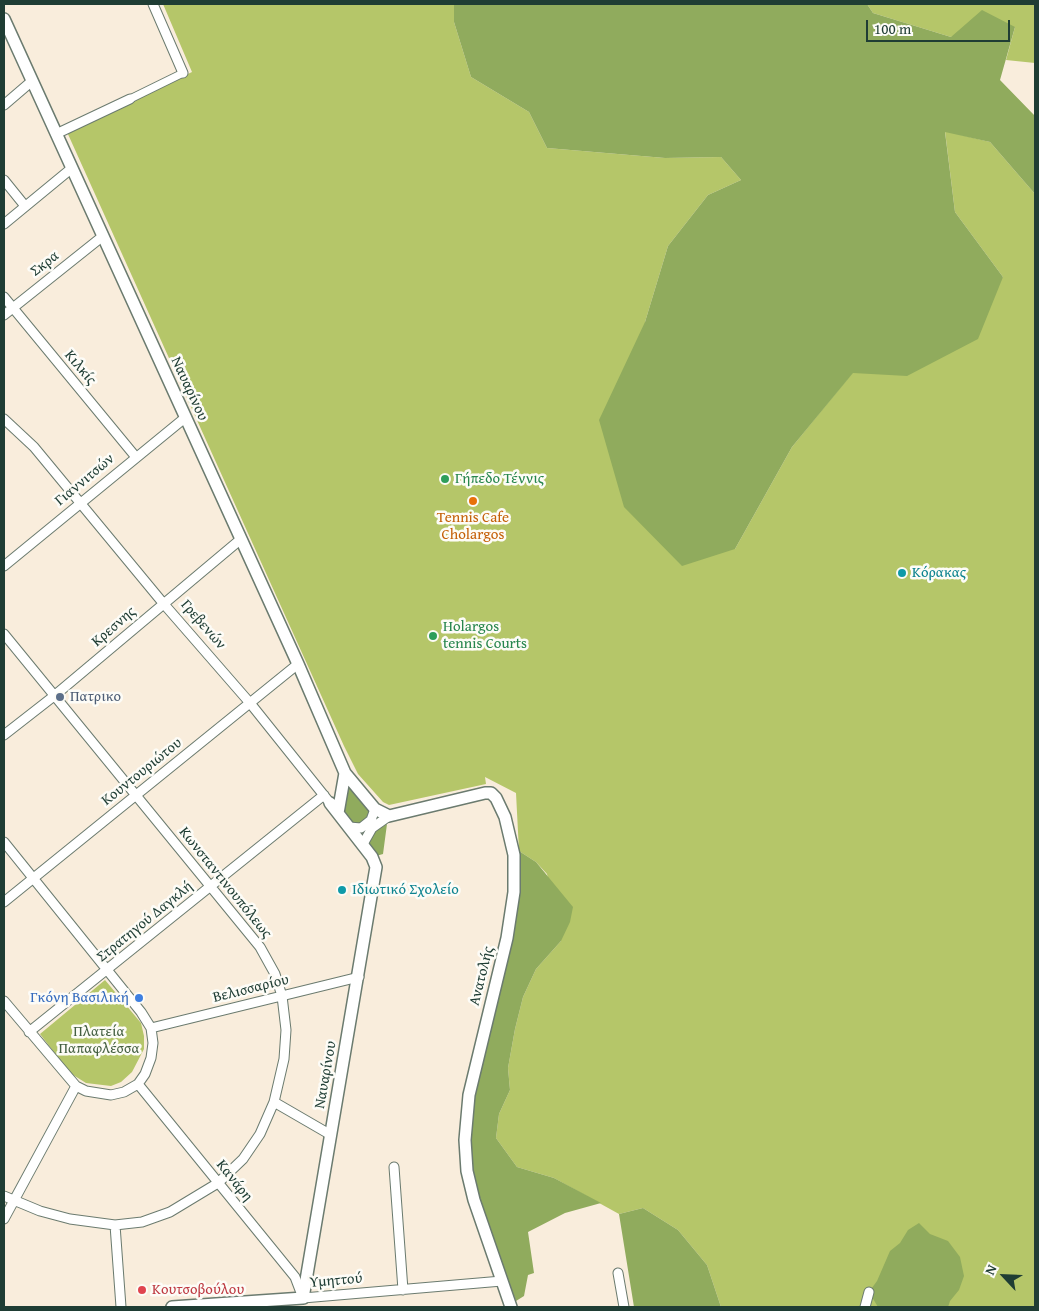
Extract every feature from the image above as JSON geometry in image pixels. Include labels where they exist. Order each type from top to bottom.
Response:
[{"type":"street","points":[[56,134],[183,73],[153,4]]},
{"type":"street","name":"Ναυαρίνου","points":[[4,19],[298,664],[345,774],[376,809],[389,816]]},
{"type":"street","points":[[4,105],[32,81]]},
{"type":"street","points":[[4,224],[72,168]]},
{"type":"street","points":[[4,180],[25,206]]},
{"type":"street","name":"Σκρα","points":[[4,315],[103,236]]},
{"type":"street","name":"Κιλκίς","points":[[4,297],[135,456]]},
{"type":"street","name":"Γιαννιτσών","points":[[4,566],[135,456],[186,418]]},
{"type":"street","name":"Γρεβενών","points":[[4,419],[34,447],[163,603],[250,703],[372,857]]},
{"type":"street","name":"Κρεσνης","points":[[4,735],[54,696],[163,603],[241,540]]},
{"type":"street","name":"Κωνσταντινουπόλεως","points":[[4,634],[260,948],[275,974],[282,996],[286,1030],[284,1059],[274,1102],[260,1134],[243,1160],[218,1183],[170,1212],[142,1222],[115,1225],[70,1219],[4,1196]]},
{"type":"street","name":"Κουντουριώτου","points":[[4,902],[298,664]]},
{"type":"street","points":[[338,813],[345,774]]},
{"type":"street","name":"Ανατολής","points":[[363,844],[372,828],[389,816],[485,793],[491,793],[496,798],[505,817],[514,855],[514,892],[507,938],[470,1095],[465,1140],[467,1171],[474,1200],[511,1307]]},
{"type":"street","name":"Στρατηγού Δαγκλή","points":[[29,1032],[211,886],[327,799]]},
{"type":"street","points":[[349,827],[361,828],[371,820],[376,809]]},
{"type":"street","points":[[4,842],[106,971],[142,1012],[151,1028],[153,1043],[151,1058],[145,1074],[138,1084],[124,1092],[111,1095],[86,1091],[76,1086],[4,1001]]},
{"type":"street","name":"Ναυαρίνου","points":[[303,1298],[376,867],[372,857]]},
{"type":"street","name":"Βελισσαρίου","points":[[151,1028],[358,977]]},
{"type":"street","name":"Κανάρη","points":[[138,1084],[294,1278],[303,1298]]},
{"type":"street","points":[[4,1219],[76,1086]]},
{"type":"street","points":[[274,1102],[331,1135]]},
{"type":"street","points":[[394,1167],[404,1290]]},
{"type":"street","points":[[115,1225],[121,1307]]},
{"type":"street","points":[[618,1273],[624,1307]]},
{"type":"street","name":"Υμηττού","points":[[172,1307],[502,1281]]},
{"type":"street","points":[[864,1307],[869,1292]]},
{"type":"green space","points":[[163,4],[454,4],[454,22],[471,77],[529,112],[547,148],[665,158],[721,157],[741,180],[708,195],[668,246],[645,322],[735,549],[792,447],[853,372],[907,375],[1003,277],[955,212],[945,131],[990,142],[1035,194],[1035,1307],[721,1307],[707,1265],[678,1230],[643,1208],[619,1214],[554,1178],[517,1167],[496,1138],[499,1114],[510,1090],[508,1068],[523,997],[536,969],[561,941],[547,874],[536,862],[519,851],[516,793],[485,777],[486,784],[389,805],[383,802],[358,774],[67,132],[192,72]]},
{"type":"green space","points":[[454,4],[867,4],[873,13],[951,37],[982,10],[1015,27],[1000,80],[1035,116],[1035,194],[990,142],[945,132],[955,212],[1003,277],[978,339],[907,376],[853,373],[792,447],[735,549],[682,566],[624,507],[599,420],[645,322],[668,246],[708,195],[741,180],[721,157],[665,158],[547,148],[529,112],[471,77],[454,22]]},
{"type":"green space","points":[[867,4],[1035,4],[1035,63],[1006,60],[1015,27],[951,37],[873,13]]},
{"type":"green space","points":[[349,784],[372,810],[370,816],[359,824],[351,824],[342,810]]},
{"type":"green space","points":[[387,824],[383,854],[376,856],[369,845],[371,838],[374,832]]},
{"type":"green space","points":[[519,851],[536,862],[573,907],[570,922],[561,941],[536,969],[523,997],[508,1068],[510,1090],[499,1114],[496,1138],[517,1167],[554,1178],[601,1203],[565,1213],[528,1232],[534,1273],[528,1275],[524,1296],[516,1301],[477,1201],[468,1147],[473,1095],[512,939],[519,897]]},
{"type":"green space","name":"Πλατεία Παπαφλέσσα","points":[[105,980],[141,1023],[144,1036],[144,1049],[132,1072],[121,1082],[111,1086],[86,1083],[70,1073],[40,1034]]},
{"type":"green space","points":[[643,1208],[678,1230],[707,1265],[721,1307],[634,1307],[619,1214]]},
{"type":"green space","points":[[919,1223],[930,1234],[948,1241],[960,1257],[964,1276],[959,1290],[950,1301],[948,1307],[878,1307],[869,1292],[877,1281],[890,1251],[900,1243],[908,1230]]},
{"type":"place","name":"Γήπεδο Τέννις","points":[[445,479]]},
{"type":"place","name":"Tennis Cafe Cholargos","points":[[473,501]]},
{"type":"place","name":"Κόρακας","points":[[902,573]]},
{"type":"place","name":"Holargos tennis Courts","points":[[433,636]]},
{"type":"place","name":"Πατρικο","points":[[60,697]]},
{"type":"place","name":"Ιδιωτικό Σχολείο","points":[[342,890]]},
{"type":"place","name":"Γκόνη Βασιλική","points":[[139,998]]},
{"type":"place","name":"Κουτσοβούλου","points":[[142,1290]]}]
